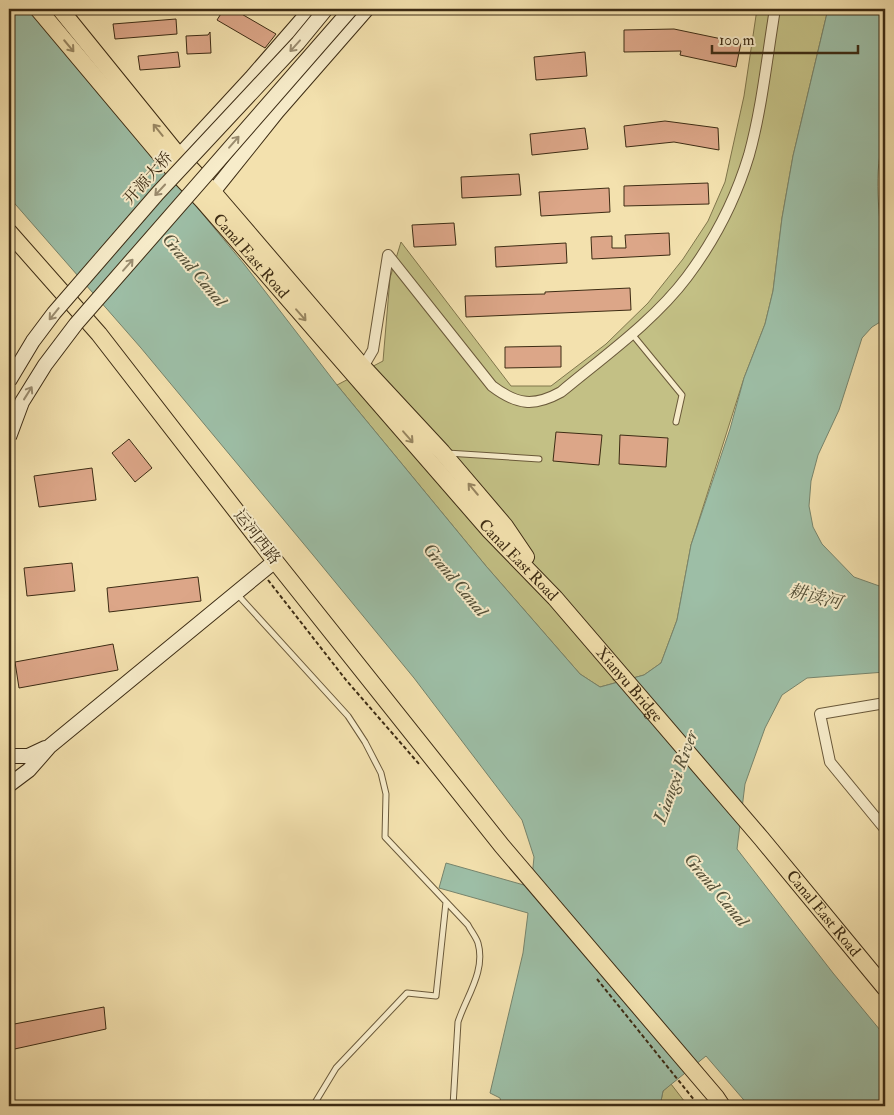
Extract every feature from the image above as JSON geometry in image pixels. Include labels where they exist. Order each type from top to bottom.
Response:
[{"type":"main road","name":"Canal East Road","points":[[38,9],[169,165],[203,201],[490,531],[555,598]]},
{"type":"main road","name":"Canal East Road","points":[[60,9],[179,156],[213,192],[363,367],[442,452],[505,526],[555,598]]},
{"type":"main road","points":[[179,156],[311,9]]},
{"type":"main road","name":"开源大桥","points":[[9,382],[33,341],[67,298],[158,193],[292,50],[326,9]]},
{"type":"main road","points":[[9,437],[22,402],[45,365],[76,324],[351,9]]},
{"type":"main road","points":[[213,192],[277,112],[367,9]]},
{"type":"main road","name":"运河西路","points":[[9,232],[99,334],[502,846],[722,1103]]},
{"type":"main road","points":[[9,785],[29,770],[50,746],[276,561]]},
{"type":"main road","name":"Xianyu Bridge","points":[[555,598],[761,838]]},
{"type":"main road","points":[[9,756],[28,756],[50,746]]},
{"type":"main road","name":"Canal East Road","points":[[761,838],[885,988]]},
{"type":"street","points":[[363,367],[373,350],[388,254],[492,386],[504,396],[519,401],[546,400],[560,392],[631,333],[658,309],[686,278],[724,217],[748,155],[757,117],[775,9]]},
{"type":"street","points":[[885,702],[820,714],[830,762],[885,829]]},
{"type":"lane","points":[[631,333],[682,395],[676,422]]},
{"type":"lane","points":[[442,452],[539,459]]},
{"type":"lane","points":[[236,594],[348,716],[365,742],[380,773],[386,794],[385,837],[468,925],[478,942],[480,959],[475,985],[461,1011],[458,1022],[453,1106]]},
{"type":"lane","points":[[313,1106],[336,1068],[407,993],[436,996],[446,902]]},
{"type":"path","points":[[262,572],[346,680],[425,771]]},
{"type":"shaded area","points":[[757,9],[828,9],[793,156],[782,218],[773,291],[765,324],[744,378],[691,545],[677,620],[661,663],[644,675],[600,687],[580,674],[486,566],[337,385],[383,361],[390,278],[401,242],[511,386],[551,386],[606,344],[648,303],[683,259],[708,221],[725,182],[744,96]]},
{"type":"shaded area","points":[[671,1084],[688,1106],[660,1106],[663,1091]]},
{"type":"water","points":[[9,9],[28,9],[66,49],[244,264],[337,385],[486,566],[580,674],[600,687],[644,675],[661,663],[677,620],[691,545],[730,429],[744,378],[765,324],[773,291],[782,218],[793,156],[828,9],[885,9],[885,134],[879,163],[878,194],[883,255],[885,256],[885,319],[872,327],[862,338],[839,410],[818,455],[811,481],[809,506],[813,527],[822,544],[854,577],[885,588],[885,672],[807,678],[782,695],[765,728],[745,784],[737,849],[833,973],[885,1036],[885,1106],[749,1106],[706,1056],[663,1091],[660,1106],[502,1106],[500,1098],[490,1093],[523,953],[528,913],[439,888],[446,863],[531,887],[534,857],[522,820],[414,678],[313,555],[141,348],[9,197]]},
{"type":"building","points":[[224,9],[233,9],[276,34],[265,48],[217,20]]},
{"type":"building","points":[[176,19],[177,34],[115,39],[113,24]]},
{"type":"building","points":[[674,29],[741,43],[736,67],[680,55],[681,51],[624,52],[624,30]]},
{"type":"building","points":[[210,32],[211,53],[187,54],[186,36],[208,35]]},
{"type":"building","points":[[178,52],[180,67],[140,70],[138,56]]},
{"type":"building","points":[[585,52],[587,76],[536,80],[534,57]]},
{"type":"building","points":[[665,121],[718,128],[719,150],[674,142],[626,147],[624,126]]},
{"type":"building","points":[[585,128],[588,149],[532,155],[530,134]]},
{"type":"building","points":[[519,174],[521,195],[462,198],[461,177]]},
{"type":"building","points":[[708,183],[709,204],[624,206],[624,186]]},
{"type":"building","points":[[609,188],[610,212],[541,216],[539,192]]},
{"type":"building","points":[[454,223],[456,245],[414,247],[412,225]]},
{"type":"building","points":[[669,233],[670,255],[592,259],[591,237],[612,236],[612,248],[626,248],[625,235]]},
{"type":"building","points":[[566,243],[567,263],[496,267],[495,247]]},
{"type":"building","points":[[630,288],[631,310],[466,317],[465,296],[545,294],[545,292]]},
{"type":"building","points":[[561,346],[561,367],[505,368],[505,347]]},
{"type":"building","points":[[556,432],[602,435],[599,465],[553,461]]},
{"type":"building","points":[[620,435],[668,438],[666,467],[619,464]]},
{"type":"building","points":[[129,439],[152,468],[135,482],[112,453]]},
{"type":"building","points":[[92,468],[96,500],[39,507],[34,476]]},
{"type":"building","points":[[72,563],[75,591],[27,596],[24,568]]},
{"type":"building","points":[[198,577],[201,601],[109,612],[107,588]]},
{"type":"building","points":[[113,644],[118,670],[19,688],[15,662]]},
{"type":"building","points":[[104,1007],[106,1029],[10,1050],[9,1025]]},
{"type":"water label","name":"Grand Canal","points":[[194,270]]},
{"type":"water label","name":"Grand Canal","points":[[455,580]]},
{"type":"water label","name":"耕读河","points":[[815,597]]},
{"type":"water label","name":"Liangxi River","points":[[676,777]]},
{"type":"water label","name":"Grand Canal","points":[[716,890]]}]
